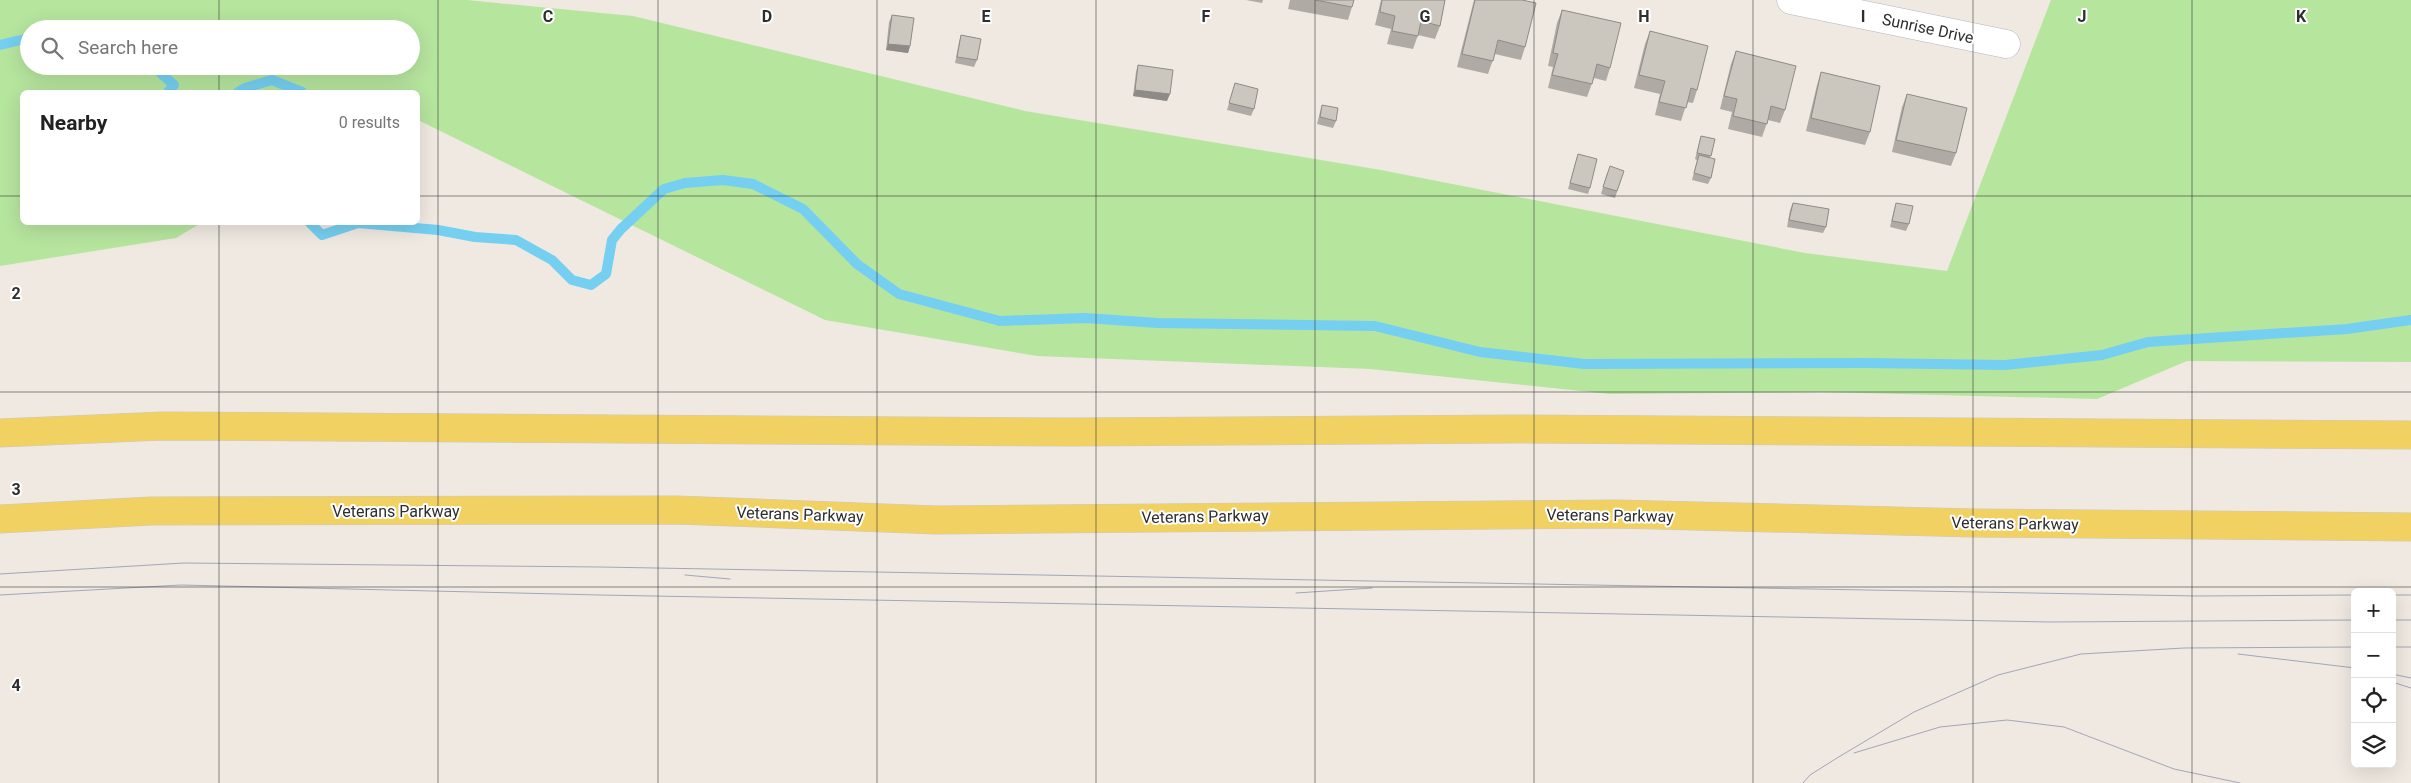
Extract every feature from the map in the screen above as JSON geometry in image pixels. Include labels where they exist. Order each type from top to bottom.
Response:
[{"type":"main road","points":[[0,434],[163,426],[1072,432],[1510,429],[2411,435]]},
{"type":"main road","name":"Veterans Parkway","points":[[0,519],[151,511],[677,510],[936,520],[1616,514],[1974,523],[2411,527]]},
{"type":"street","name":"Sunrise Drive","points":[[1791,0],[2006,44]]},
{"type":"green space","points":[[0,0],[467,0],[633,16],[1025,111],[1381,170],[1805,253],[1947,271],[2051,0],[2411,0],[2411,362],[2187,361],[2097,399],[1821,392],[1610,394],[1370,369],[1037,356],[825,320],[420,121],[420,90],[20,90],[20,225],[198,225],[176,238],[0,266]]},
{"type":"building","points":[[1315,0],[1354,0],[1352,7]]},
{"type":"building","points":[[1382,0],[1445,0],[1440,26],[1421,21],[1418,36],[1392,31],[1395,16],[1380,12]]},
{"type":"building","points":[[1475,0],[1522,0],[1536,3],[1525,47],[1498,40],[1493,61],[1462,54]]},
{"type":"building","points":[[1562,10],[1621,23],[1610,68],[1597,64],[1592,84],[1552,75],[1558,54],[1553,53]]},
{"type":"building","points":[[892,15],[914,18],[910,46],[888,44]]},
{"type":"building","points":[[1650,31],[1708,46],[1697,90],[1691,88],[1686,108],[1659,102],[1665,81],[1639,75]]},
{"type":"building","points":[[961,35],[981,39],[977,60],[957,57]]},
{"type":"building","points":[[1736,51],[1796,66],[1785,110],[1771,106],[1767,124],[1733,116],[1737,99],[1724,96]]},
{"type":"building","points":[[1138,65],[1173,70],[1170,94],[1135,90]]},
{"type":"building","points":[[1821,72],[1880,86],[1870,132],[1811,118]]},
{"type":"building","points":[[1235,83],[1258,89],[1254,109],[1229,103]]},
{"type":"building","points":[[1907,94],[1967,108],[1956,153],[1896,140]]},
{"type":"building","points":[[1322,105],[1338,108],[1336,121],[1320,117]]},
{"type":"building","points":[[1701,136],[1715,139],[1711,156],[1697,153]]},
{"type":"building","points":[[1578,154],[1597,159],[1590,188],[1570,183]]},
{"type":"building","points":[[1699,155],[1715,159],[1711,178],[1694,173]]},
{"type":"building","points":[[1610,166],[1624,171],[1617,191],[1603,187]]},
{"type":"building","points":[[1793,203],[1829,209],[1826,227],[1789,220]]},
{"type":"building","points":[[1896,203],[1913,206],[1909,224],[1892,221]]},
{"type":"waterway","points":[[0,45],[20,40]]},
{"type":"waterway","points":[[163,75],[174,85],[170,90]]},
{"type":"waterway","points":[[242,90],[272,80],[297,90]]},
{"type":"waterway","points":[[381,225],[438,230],[475,237],[516,240],[552,260],[572,280],[591,285],[606,274],[612,240],[621,229],[664,189],[685,183],[723,180],[753,184],[803,209],[857,264],[899,294],[1000,321],[1085,318],[1158,323],[1375,326],[1480,352],[1584,364],[1866,363],[2005,365],[2102,355],[2148,342],[2347,329],[2411,320]]},
{"type":"waterway","points":[[312,225],[322,235],[352,225]]},
{"type":"tram line","points":[[0,574],[184,563],[600,567],[2197,596],[2351,595]]},
{"type":"tram line","points":[[685,575],[730,579]]},
{"type":"tram line","points":[[0,595],[181,585],[600,595],[2051,622],[2351,620]]},
{"type":"tram line","points":[[1296,593],[1372,588]]},
{"type":"tram line","points":[[2396,595],[2411,595]]},
{"type":"tram line","points":[[2396,620],[2411,620]]},
{"type":"tram line","points":[[1803,783],[1810,775],[1914,712],[1998,675],[2081,654],[2184,648],[2351,647]]},
{"type":"tram line","points":[[2396,647],[2411,647]]},
{"type":"tram line","points":[[2238,654],[2351,668]]},
{"type":"tram line","points":[[2396,675],[2411,678]]},
{"type":"tram line","points":[[2396,683],[2411,688]]},
{"type":"tram line","points":[[1854,753],[1940,727],[2007,720],[2064,727],[2174,769],[2240,783]]}]
